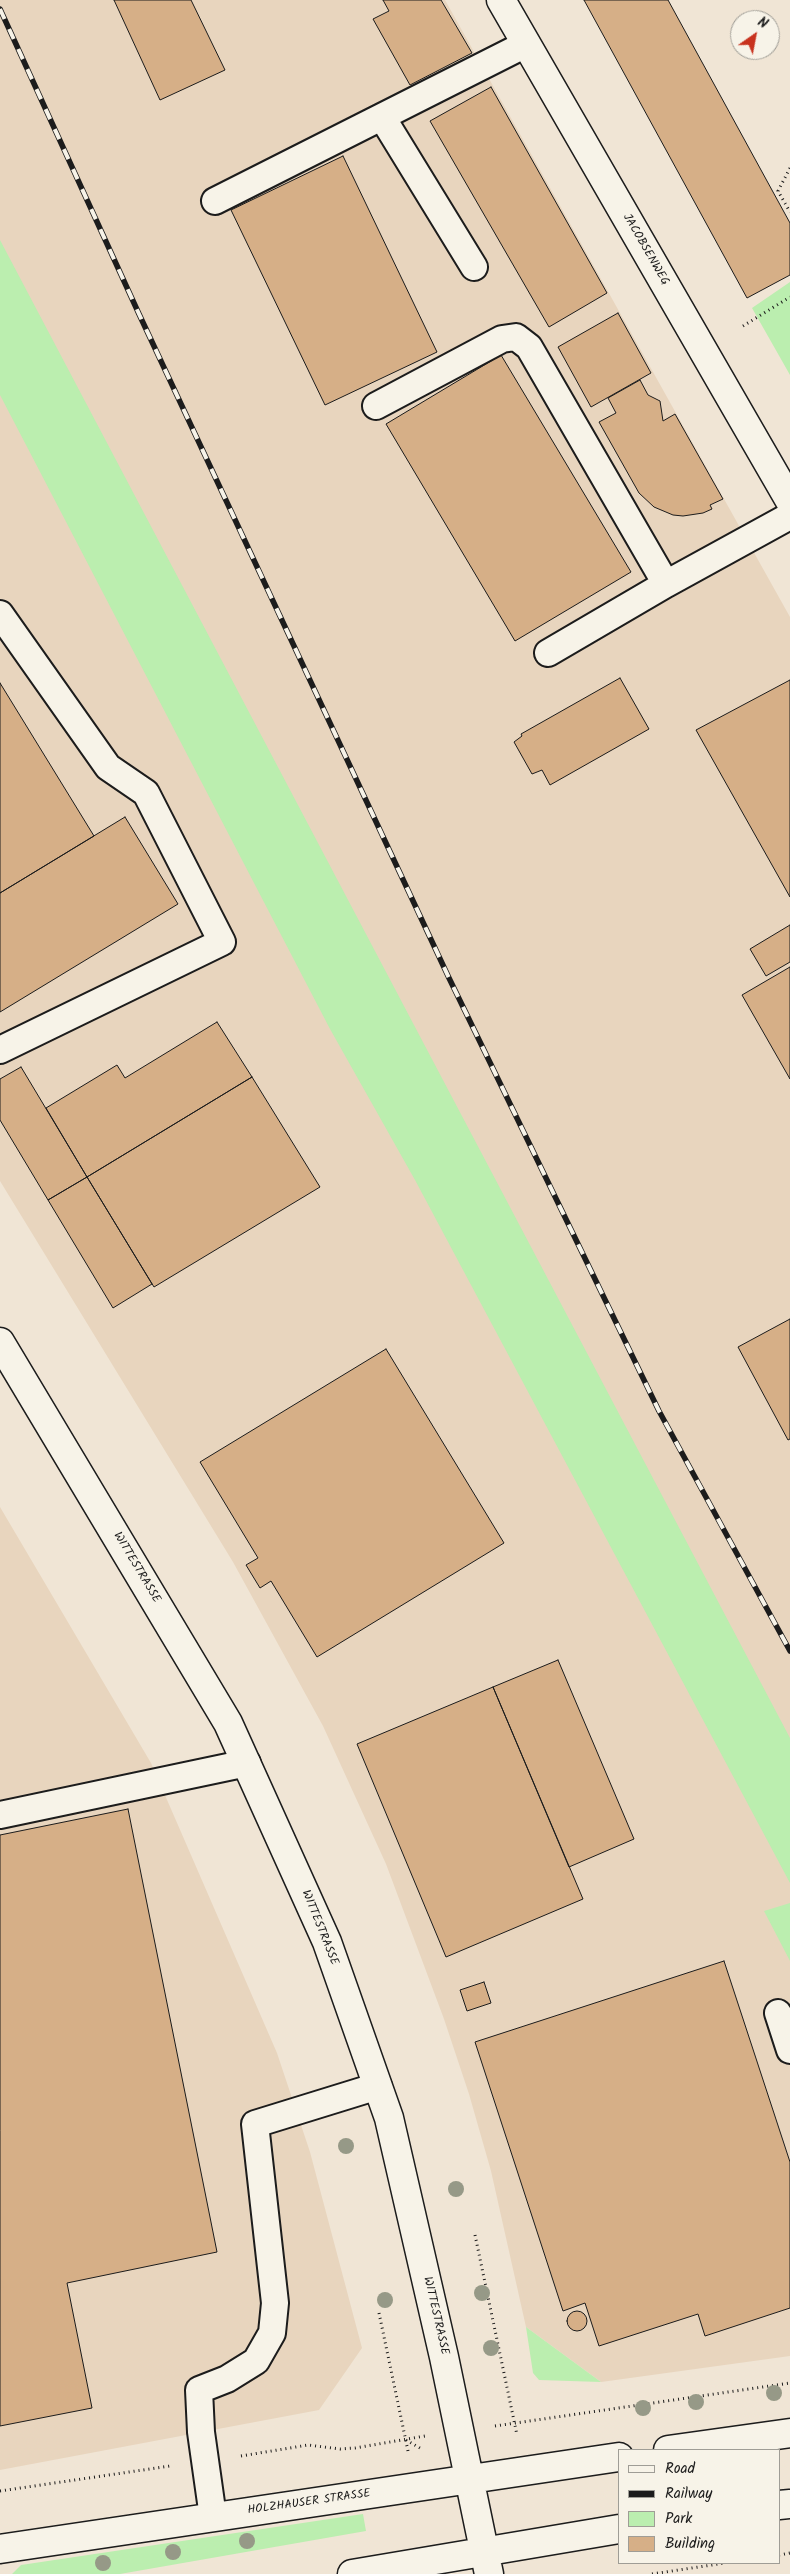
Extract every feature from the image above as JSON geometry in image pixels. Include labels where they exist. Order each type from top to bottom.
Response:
[{"type":"main road","name":"JACOBSENWEG","points":[[501,0],[790,500]]},
{"type":"main road","name":"WITTESTRASSE","points":[[0,1342],[228,1723],[248,1763],[327,1942],[392,2127],[470,2479],[486,2563]]},
{"type":"main road","points":[[675,2449],[790,2433]]},
{"type":"main road","name":"HOLZHAUSER STRASSE","points":[[0,2549],[618,2457]]},
{"type":"main road","points":[[352,2574],[486,2563],[618,2529]]},
{"type":"lane","points":[[215,201],[526,44]]},
{"type":"lane","points":[[382,117],[474,267]]},
{"type":"lane","points":[[376,406],[502,339],[516,337],[529,347],[666,584]]},
{"type":"lane","points":[[548,653],[666,584],[790,516]]},
{"type":"lane","points":[[0,614],[108,767],[146,793],[222,942],[0,1050]]},
{"type":"lane","points":[[0,1815],[248,1763]]},
{"type":"lane","points":[[778,2013],[790,2050]]},
{"type":"lane","points":[[213,2517],[201,2432],[199,2390],[227,2378],[256,2361],[272,2333],[275,2303],[255,2124],[378,2086]]},
{"type":"path","points":[[790,168],[778,191],[790,212]]},
{"type":"path","points":[[743,326],[790,297]]},
{"type":"path","points":[[475,2235],[506,2377]]},
{"type":"path","points":[[379,2314],[395,2389]]},
{"type":"path","points":[[571,2415],[790,2383]]},
{"type":"path","points":[[355,2448],[406,2439]]},
{"type":"path","points":[[652,2574],[718,2564]]},
{"type":"shaded area","points":[[0,0],[445,0],[790,617],[790,2356],[601,2382],[526,2327],[491,2171],[469,2094],[444,2019],[386,1864],[323,1726],[233,1562],[0,1181]]},
{"type":"shaded area","points":[[0,1507],[151,1763],[277,2053],[310,2152],[362,2348],[319,2410],[0,2470]]},
{"type":"green space","points":[[0,240],[790,1738],[790,1883],[415,1180],[330,1029],[0,395]]},
{"type":"green space","points":[[790,282],[790,375],[752,308]]},
{"type":"green space","points":[[790,1903],[790,1961],[764,1911]]},
{"type":"green space","points":[[526,2327],[601,2382],[539,2380],[533,2373]]},
{"type":"green space","points":[[363,2514],[366,2531],[120,2574],[12,2574],[21,2565]]},
{"type":"building","points":[[114,0],[191,0],[225,70],[160,100]]},
{"type":"building","points":[[383,0],[441,0],[472,53],[410,85],[373,19],[389,11]]},
{"type":"building","points":[[584,0],[668,0],[790,223],[790,275],[747,298]]},
{"type":"building","points":[[491,87],[607,293],[549,327],[430,121]]},
{"type":"building","points":[[343,156],[437,352],[325,405],[231,210]]},
{"type":"building","points":[[618,313],[651,373],[591,407],[558,347]]},
{"type":"building","points":[[501,355],[631,572],[515,641],[386,424]]},
{"type":"building","points":[[640,380],[648,395],[660,401],[663,421],[675,414],[723,499],[710,505],[712,509],[703,513],[683,516],[673,515],[654,507],[639,493],[599,422],[616,413],[608,398]]},
{"type":"building","points":[[620,678],[649,729],[550,785],[542,770],[532,774],[514,742],[522,736],[521,734]]},
{"type":"building","points":[[790,680],[790,897],[696,730]]},
{"type":"building","points":[[0,683],[94,836],[0,893]]},
{"type":"building","points":[[125,817],[178,904],[0,1012],[0,893]]},
{"type":"building","points":[[790,925],[790,962],[766,976],[750,949]]},
{"type":"building","points":[[790,967],[790,1079],[742,995]]},
{"type":"building","points":[[217,1022],[252,1077],[87,1177],[46,1108],[117,1065],[125,1078]]},
{"type":"building","points":[[21,1067],[87,1177],[48,1200],[0,1120],[0,1079]]},
{"type":"building","points":[[252,1077],[320,1187],[154,1287],[87,1177]]},
{"type":"building","points":[[87,1177],[152,1284],[113,1308],[48,1200]]},
{"type":"building","points":[[790,1319],[790,1439],[788,1440],[738,1347]]},
{"type":"building","points":[[386,1349],[504,1543],[317,1657],[271,1581],[260,1588],[246,1565],[258,1558],[200,1462]]},
{"type":"building","points":[[558,1660],[634,1839],[569,1867],[493,1687]]},
{"type":"building","points":[[493,1687],[583,1899],[446,1957],[357,1744]]},
{"type":"building","points":[[128,1809],[217,2252],[67,2283],[92,2408],[0,2426],[0,1835]]},
{"type":"building","points":[[724,1961],[790,2162],[790,2308],[705,2336],[698,2314],[599,2346],[585,2303],[563,2311],[475,2042]]},
{"type":"building","points":[[484,1982],[491,2003],[467,2011],[460,1990]]},
{"type":"building","points":[[573,2311],[581,2311],[587,2317],[587,2325],[581,2331],[573,2331],[567,2325],[567,2317]]},
{"type":"railway","points":[[0,9],[139,314],[449,978],[659,1411],[790,1651]]}]
